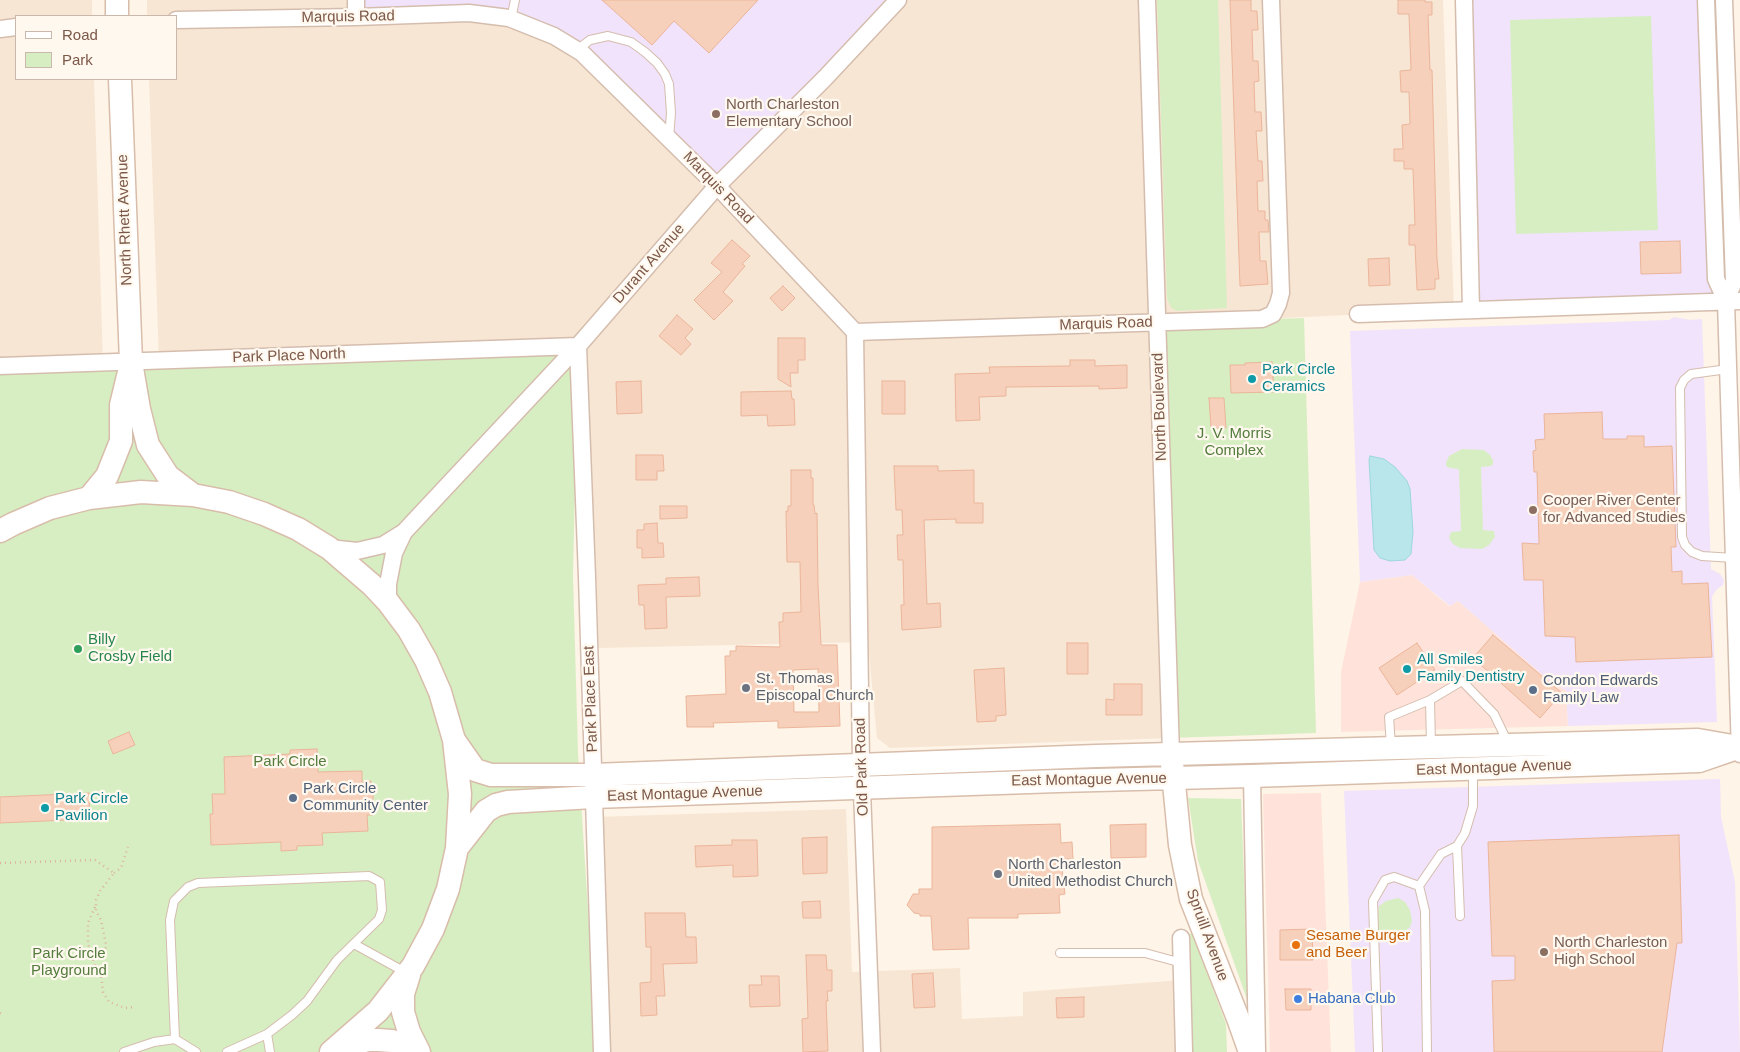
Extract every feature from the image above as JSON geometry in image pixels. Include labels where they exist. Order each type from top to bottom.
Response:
[{"type":"street","points":[[117,0],[117,15]]},
{"type":"street","points":[[356,0],[356,18]]},
{"type":"street","name":"Durant Avenue","points":[[329,548],[357,551],[383,545],[404,532],[578,346],[717,186],[898,0]]},
{"type":"street","name":"North Boulevard","points":[[1147,0],[1171,754]]},
{"type":"street","name":"Marquis Road","points":[[178,20],[356,18],[470,13],[511,19],[554,36],[577,50],[717,186],[855,332],[1262,319],[1273,314],[1281,293],[1272,0]]},
{"type":"street","points":[[1464,0],[1471,310]]},
{"type":"street","points":[[1706,0],[1716,279],[1733,301]]},
{"type":"street","points":[[1724,0],[1734,281],[1728,369],[1738,621],[1740,754]]},
{"type":"street","points":[[0,29],[15,28]]},
{"type":"street","name":"North Rhett Avenue","points":[[120,80],[131,362],[148,445],[168,476],[193,494]]},
{"type":"street","points":[[1358,314],[1733,301]]},
{"type":"street","name":"Old Park Road","points":[[855,332],[861,764],[872,1052]]},
{"type":"street","name":"Park Place North","points":[[0,366],[578,346]]},
{"type":"street","name":"Park Place East","points":[[578,346],[602,1052]]},
{"type":"street","name":"North Rhett Avenue","points":[[89,498],[107,476],[121,440],[121,405],[131,362]]},
{"type":"street","points":[[0,531],[50,508],[89,498],[141,492],[193,494],[229,502],[264,514],[298,529],[329,548],[355,569],[388,602],[409,630],[426,660],[440,692],[454,740],[460,794],[457,848],[448,889],[433,929],[410,969],[378,1011],[333,1050]]},
{"type":"street","name":"Durant Avenue","points":[[388,602],[388,584],[394,552],[404,532]]},
{"type":"street","name":"East Montague Avenue","points":[[454,740],[475,770],[491,776],[593,775],[861,764],[1431,746],[1473,757],[1509,744],[1698,740],[1740,748]]},
{"type":"street","name":"East Montague Avenue","points":[[457,848],[486,811],[496,805],[508,802],[594,797],[1252,776],[1473,757],[1699,761],[1740,748]]},
{"type":"street","name":"Spruill Avenue","points":[[1171,754],[1180,845],[1191,899],[1250,1052]]},
{"type":"street","points":[[1252,776],[1257,1052]]},
{"type":"street","points":[[1181,938],[1184,1052]]},
{"type":"street","points":[[410,969],[403,994],[403,1012],[409,1032],[419,1052]]},
{"type":"street","points":[[333,1050],[368,1040],[378,1040],[392,1041],[414,1052]]},
{"type":"lane","points":[[511,19],[515,0]]},
{"type":"lane","points":[[577,50],[590,40],[608,36],[631,42],[657,63],[669,84],[671,113],[669,139]]},
{"type":"lane","points":[[1728,369],[1691,374],[1684,380],[1680,388],[1682,537],[1685,545],[1692,552],[1702,556],[1734,558]]},
{"type":"lane","points":[[1391,747],[1389,717],[1430,700],[1462,681],[1494,714],[1509,744]]},
{"type":"lane","points":[[1430,700],[1431,746]]},
{"type":"lane","points":[[1427,1052],[1425,911],[1419,886],[1441,854],[1457,846],[1465,833],[1473,806],[1473,757]]},
{"type":"lane","points":[[1457,846],[1460,916]]},
{"type":"lane","points":[[175,1039],[170,920],[174,901],[188,887],[198,883],[369,876],[380,882],[382,910],[379,919],[337,960],[307,1000],[292,1015],[267,1034],[227,1052]]},
{"type":"lane","points":[[1378,1052],[1373,901],[1385,880],[1394,877],[1419,886]]},
{"type":"lane","points":[[354,944],[410,969]]},
{"type":"lane","points":[[1060,953],[1145,953],[1182,963]]},
{"type":"lane","points":[[267,1034],[270,1052]]},
{"type":"lane","points":[[124,1052],[154,1042],[175,1039],[196,1052]]},
{"type":"path","points":[[100,973],[104,965],[106,944],[96,900],[100,891],[114,873],[121,868],[128,848]]},
{"type":"path","points":[[0,863],[96,860],[114,873]]},
{"type":"path","points":[[96,906],[88,923],[88,944],[96,968],[100,973],[103,992],[109,1002],[125,1008],[135,1007]]},
{"type":"shaded area","points":[[0,0],[92,0],[92,15],[15,15],[15,80],[94,80],[103,363],[0,366]]},
{"type":"shaded area","points":[[147,0],[1443,0],[1454,310],[1262,319],[1171,738],[890,748],[877,738],[868,642],[599,648],[596,576],[578,346],[159,361],[149,80],[178,80],[178,15],[147,15]]},
{"type":"shaded area","name":"North Charleston Elementary School","points":[[356,0],[897,0],[717,186],[582,53],[509,18],[356,17]]},
{"type":"shaded area","points":[[1464,0],[1706,0],[1716,279],[1726,301],[1471,310]]},
{"type":"shaded area","name":"Cooper River Center for Advanced Studies","points":[[1674,317],[1690,320],[1702,319],[1711,569],[1720,574],[1724,580],[1723,585],[1716,590],[1712,597],[1717,722],[1568,726],[1566,690],[1553,684],[1458,601],[1450,606],[1412,575],[1360,582],[1350,331],[1669,320]]},
{"type":"shaded area","points":[[1412,575],[1449,606],[1458,601],[1553,684],[1566,690],[1568,726],[1341,732],[1341,672],[1360,582]]},
{"type":"shaded area","name":"North Charleston High School","points":[[1720,779],[1721,817],[1735,882],[1740,1052],[1355,1052],[1344,791]]},
{"type":"shaded area","points":[[1321,793],[1331,1052],[1270,1052],[1263,794]]},
{"type":"shaded area","points":[[846,809],[852,972],[960,968],[962,1019],[1023,1016],[1023,992],[1182,980],[1184,1052],[602,1052],[594,817]]},
{"type":"green space","points":[[1157,0],[1218,0],[1227,308],[1177,311],[1171,308],[1167,298]]},
{"type":"green space","points":[[1651,16],[1658,230],[1516,234],[1510,20]]},
{"type":"green space","name":"J. V. Morris Complex","points":[[1304,318],[1316,733],[1171,738],[1158,323]]},
{"type":"green space","name":"Park Circle","points":[[578,346],[573,576],[578,753],[597,1052],[0,1052],[0,366]]},
{"type":"green space","points":[[1462,449],[1484,450],[1493,460],[1491,466],[1481,467],[1483,530],[1494,531],[1495,537],[1489,545],[1482,549],[1460,548],[1453,544],[1449,538],[1451,532],[1461,531],[1459,469],[1450,468],[1446,466],[1446,463],[1449,456]]},
{"type":"green space","points":[[1188,798],[1241,799],[1249,1005],[1198,861]]},
{"type":"green space","points":[[1398,898],[1405,902],[1410,910],[1412,921],[1410,927],[1406,930],[1381,937],[1378,935],[1377,919],[1379,906],[1386,901]]},
{"type":"green space","points":[[1192,933],[1226,1024],[1227,1052],[1187,1052],[1181,938]]},
{"type":"water","points":[[1370,456],[1384,459],[1395,467],[1407,481],[1410,489],[1413,532],[1411,554],[1405,560],[1390,561],[1380,558],[1374,550]]},
{"type":"building","points":[[602,0],[758,0],[709,53],[674,21],[652,45]]},
{"type":"building","points":[[1230,0],[1251,0],[1251,11],[1257,11],[1258,30],[1252,30],[1253,61],[1258,61],[1259,81],[1254,82],[1255,112],[1261,112],[1262,131],[1256,131],[1258,161],[1262,161],[1263,181],[1257,181],[1258,211],[1265,211],[1265,220],[1268,220],[1269,232],[1259,232],[1260,261],[1266,261],[1268,284],[1240,286]]},
{"type":"building","points":[[1398,0],[1425,0],[1425,2],[1432,2],[1432,15],[1428,15],[1430,70],[1432,70],[1439,279],[1435,279],[1435,289],[1417,290],[1415,245],[1409,245],[1409,225],[1415,225],[1413,169],[1404,169],[1404,161],[1394,161],[1394,149],[1403,149],[1402,125],[1410,124],[1409,92],[1401,92],[1400,71],[1411,70],[1409,14],[1398,14]]},
{"type":"building","points":[[732,240],[750,256],[742,264],[745,266],[723,292],[733,301],[714,320],[694,300],[722,272],[711,263]]},
{"type":"building","points":[[1680,241],[1681,273],[1641,274],[1640,242]]},
{"type":"building","points":[[1389,258],[1390,285],[1369,286],[1368,259]]},
{"type":"building","points":[[783,286],[795,298],[782,311],[770,298]]},
{"type":"building","points":[[677,315],[693,329],[685,338],[691,344],[681,355],[659,336]]},
{"type":"building","points":[[778,338],[805,338],[805,360],[798,360],[798,373],[790,373],[791,387],[778,379]]},
{"type":"building","points":[[1070,360],[1095,360],[1095,366],[1127,365],[1127,388],[1099,389],[1099,386],[1006,387],[1006,396],[979,397],[980,420],[956,421],[955,374],[990,373],[989,367],[1070,366]]},
{"type":"building","name":"Park Circle Ceramics","points":[[1272,362],[1274,392],[1231,393],[1230,365]]},
{"type":"building","points":[[641,381],[642,413],[617,414],[616,382]]},
{"type":"building","points":[[882,381],[905,381],[905,414],[882,414]]},
{"type":"building","points":[[791,391],[792,399],[794,399],[795,425],[768,426],[767,415],[741,416],[741,392]]},
{"type":"building","points":[[1209,398],[1224,398],[1226,428],[1211,428]]},
{"type":"building","points":[[1602,412],[1603,439],[1627,439],[1627,436],[1644,436],[1644,447],[1672,446],[1676,547],[1671,547],[1672,572],[1682,571],[1682,584],[1708,583],[1712,657],[1576,662],[1575,637],[1545,636],[1543,580],[1524,580],[1522,543],[1539,544],[1537,472],[1534,472],[1533,451],[1536,450],[1535,440],[1545,439],[1544,414]]},
{"type":"building","points":[[636,455],[663,455],[664,471],[657,471],[657,480],[636,480]]},
{"type":"building","points":[[894,466],[938,466],[938,471],[974,470],[974,503],[983,503],[983,523],[956,523],[956,519],[924,520],[927,604],[940,603],[941,627],[902,630],[901,605],[904,605],[903,560],[898,560],[897,535],[903,535],[902,510],[896,510]]},
{"type":"building","points":[[791,470],[811,470],[811,478],[813,478],[813,505],[815,514],[817,513],[821,645],[837,645],[840,726],[778,728],[778,721],[713,723],[714,727],[687,727],[686,696],[726,694],[725,656],[730,656],[730,651],[736,651],[736,646],[780,647],[779,622],[783,622],[783,613],[801,612],[800,562],[787,562],[786,511],[788,511],[788,506],[791,506]],"holes":[[[818,669],[819,712],[794,712],[793,670]]]},
{"type":"building","points":[[660,506],[687,506],[687,518],[660,519]]},
{"type":"building","points":[[657,523],[658,543],[663,543],[664,557],[642,558],[642,548],[637,548],[637,530],[644,530],[644,524]]},
{"type":"building","points":[[699,577],[700,596],[666,597],[667,628],[645,629],[644,605],[639,605],[638,585],[666,584],[666,578]]},
{"type":"building","points":[[1493,635],[1562,693],[1540,718],[1473,658]]},
{"type":"building","points":[[1067,643],[1088,643],[1088,674],[1067,674]]},
{"type":"building","name":"All Smiles Family Dentistry","points":[[1417,643],[1435,670],[1397,695],[1379,668]]},
{"type":"building","points":[[1004,668],[1006,715],[996,716],[996,721],[977,722],[974,670]]},
{"type":"building","points":[[1114,684],[1142,684],[1142,715],[1106,715],[1106,699],[1114,700]]},
{"type":"building","points":[[129,732],[135,745],[113,754],[108,741]]},
{"type":"building","name":"Park Circle Community Center","points":[[317,749],[318,772],[362,771],[362,782],[371,781],[371,787],[373,787],[373,815],[367,815],[368,831],[322,833],[323,845],[297,846],[297,850],[281,851],[281,842],[211,845],[210,814],[213,814],[212,794],[225,794],[224,757],[290,754],[290,750]]},
{"type":"building","name":"Park Circle Pavilion","points":[[89,793],[90,819],[0,823],[0,797]]},
{"type":"building","name":"North Charleston United Methodist Church","points":[[1060,824],[1061,843],[1072,842],[1073,859],[1061,859],[1065,894],[1059,895],[1060,913],[1018,914],[1018,918],[968,918],[969,949],[933,950],[931,916],[920,916],[920,914],[914,913],[907,905],[913,894],[919,894],[919,889],[932,889],[932,827]]},
{"type":"building","points":[[1146,824],[1146,857],[1111,858],[1110,825]]},
{"type":"building","points":[[1679,835],[1682,943],[1677,943],[1662,1052],[1494,1052],[1492,981],[1515,980],[1515,956],[1492,956],[1488,842]]},
{"type":"building","points":[[827,837],[827,873],[803,874],[802,838]]},
{"type":"building","points":[[732,840],[757,840],[758,876],[733,877],[733,865],[696,867],[695,846],[732,845]]},
{"type":"building","points":[[820,901],[821,918],[803,918],[802,902]]},
{"type":"building","points":[[645,913],[685,913],[686,937],[696,937],[697,963],[663,964],[665,996],[656,996],[657,1015],[641,1016],[640,983],[651,982],[651,947],[646,947]]},
{"type":"building","name":"Sesame Burger and Beer","points":[[1312,929],[1313,960],[1280,960],[1280,930]]},
{"type":"building","points":[[806,955],[826,955],[827,970],[832,970],[832,991],[827,991],[828,1001],[826,1001],[828,1051],[803,1052],[802,1019],[808,1018]]},
{"type":"building","points":[[933,973],[935,1007],[914,1008],[912,974]]},
{"type":"building","points":[[761,976],[779,976],[780,1006],[750,1007],[749,985],[762,985]]},
{"type":"building","name":"Habana Club","points":[[1285,989],[1311,989],[1311,1010],[1286,1010]]},
{"type":"building","points":[[1084,997],[1084,1017],[1057,1018],[1056,998]]},
{"type":"place","name":"North Charleston Elementary School","points":[[716,114]]},
{"type":"place","name":"Park Circle Ceramics","points":[[1252,379]]},
{"type":"place","name":"Cooper River Center for Advanced Studies","points":[[1533,510]]},
{"type":"place","name":"Billy Crosby Field","points":[[78,649]]},
{"type":"place","name":"All Smiles Family Dentistry","points":[[1407,669]]},
{"type":"place","name":"St. Thomas Episcopal Church","points":[[746,688]]},
{"type":"place","name":"Condon Edwards Family Law","points":[[1533,690]]},
{"type":"place","name":"Park Circle Community Center","points":[[293,798]]},
{"type":"place","name":"Park Circle Pavilion","points":[[45,808]]},
{"type":"place","name":"North Charleston United Methodist Church","points":[[998,874]]},
{"type":"place","name":"Sesame Burger and Beer","points":[[1296,945]]},
{"type":"place","name":"North Charleston High School","points":[[1544,952]]},
{"type":"place","name":"Habana Club","points":[[1298,999]]},
{"type":"park label","name":"Park Circle Playground","points":[[69,962]]}]
